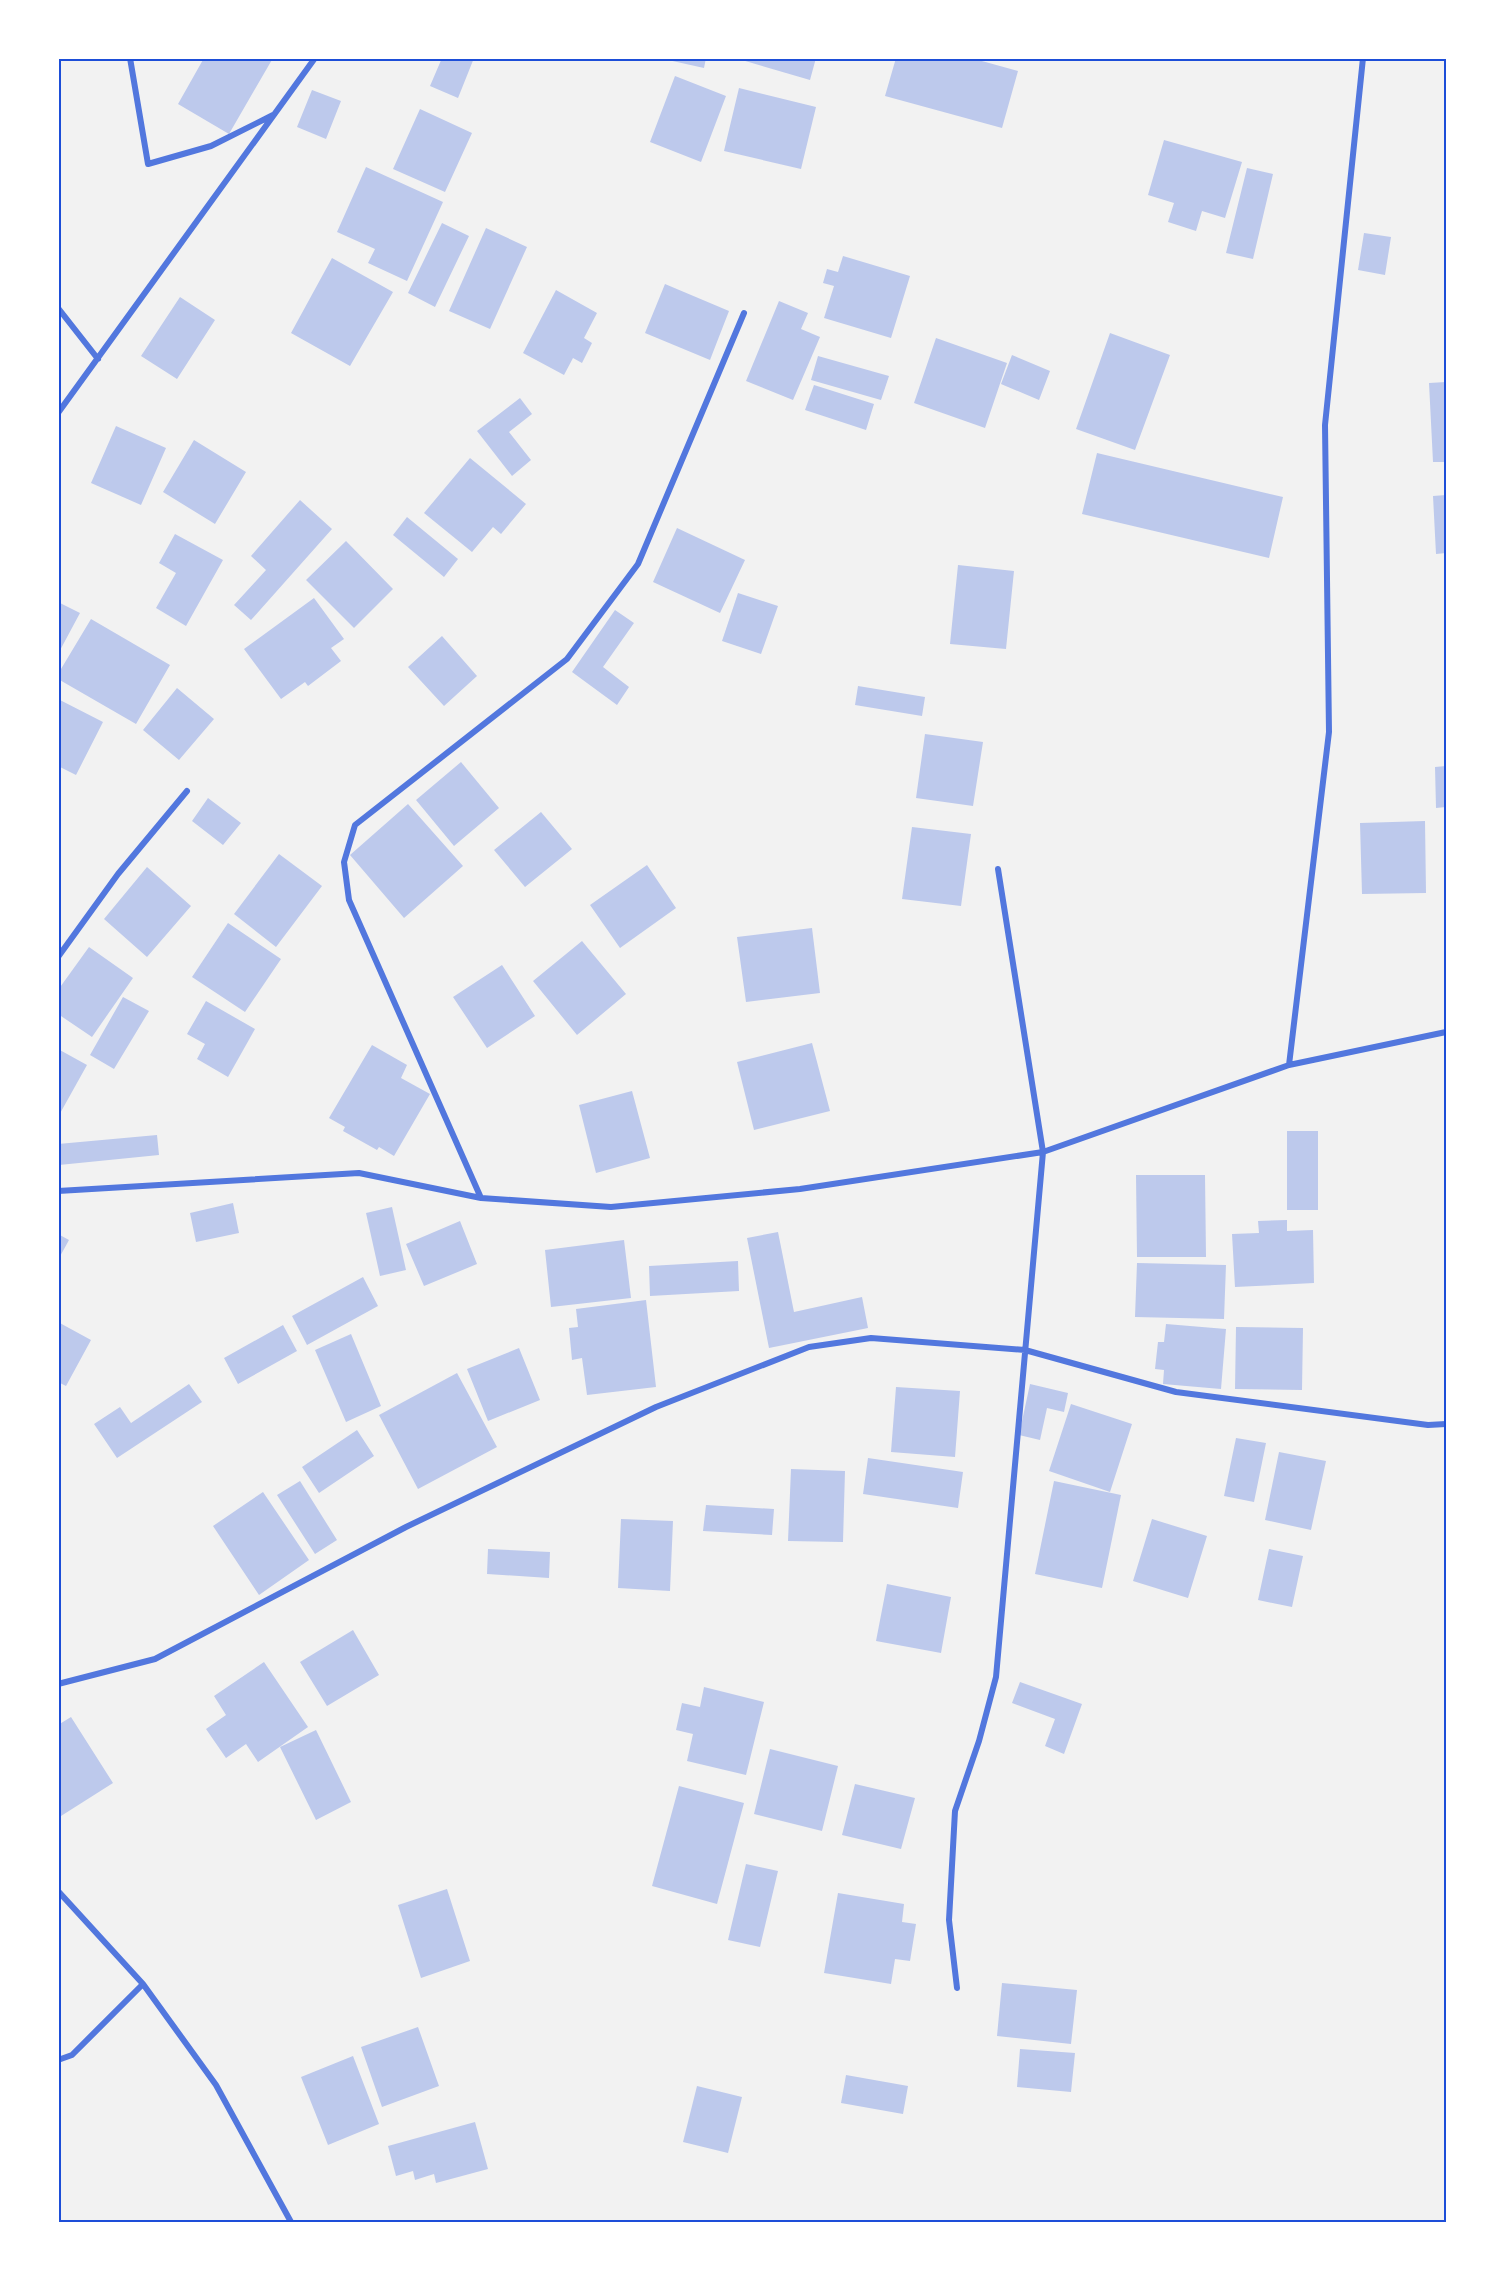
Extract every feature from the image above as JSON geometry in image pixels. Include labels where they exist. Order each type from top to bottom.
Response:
[{"type":"street","points":[[130,58],[147,164],[212,146],[275,114]]},
{"type":"street","points":[[58,413],[315,58]]},
{"type":"street","points":[[1289,1065],[1329,732],[1325,425],[1364,58]]},
{"type":"street","points":[[58,308],[98,359]]},
{"type":"street","points":[[481,1198],[350,900],[344,862],[355,825],[567,659],[638,564],[744,313]]},
{"type":"street","points":[[58,957],[118,874],[187,791]]},
{"type":"street","points":[[957,1988],[949,1920],[956,1811],[979,1741],[996,1677],[1042,1152],[998,869]]},
{"type":"street","points":[[58,1191],[359,1173],[481,1198],[611,1207],[800,1189],[1042,1152],[1289,1065],[1446,1032]]},
{"type":"street","points":[[58,1684],[155,1659],[406,1527],[646,1412],[809,1347],[871,1338],[1025,1350],[1176,1392],[1417,1424],[1446,1424]]},
{"type":"street","points":[[58,1891],[143,1984],[216,2085],[291,2223]]},
{"type":"street","points":[[58,2060],[72,2055],[143,1984]]},
{"type":"building","points":[[204,58],[273,58],[229,134],[178,104]]},
{"type":"building","points":[[442,58],[474,58],[458,98],[430,86]]},
{"type":"building","points":[[659,58],[706,58],[704,68]]},
{"type":"building","points":[[735,58],[816,58],[810,80]]},
{"type":"building","points":[[896,58],[971,58],[1018,71],[1002,128],[885,96]]},
{"type":"building","points":[[675,76],[726,96],[701,162],[650,142]]},
{"type":"building","points":[[739,88],[816,107],[801,169],[724,151]]},
{"type":"building","points":[[312,90],[341,101],[326,139],[297,127]]},
{"type":"building","points":[[420,109],[472,133],[445,192],[393,169]]},
{"type":"building","points":[[1164,140],[1242,162],[1225,218],[1202,211],[1196,231],[1168,222],[1174,203],[1148,195]]},
{"type":"building","points":[[366,167],[443,202],[407,281],[368,263],[375,249],[337,232]]},
{"type":"building","points":[[1247,168],[1273,174],[1253,259],[1226,253]]},
{"type":"building","points":[[442,223],[469,236],[435,307],[408,293]]},
{"type":"building","points":[[486,228],[527,247],[490,329],[449,311]]},
{"type":"building","points":[[1364,233],[1391,237],[1385,275],[1358,270]]},
{"type":"building","points":[[843,256],[910,276],[891,338],[824,318],[834,286],[823,283],[827,269],[838,272]]},
{"type":"building","points":[[332,258],[393,292],[350,366],[291,333]]},
{"type":"building","points":[[665,284],[729,311],[710,360],[645,333]]},
{"type":"building","points":[[556,290],[597,313],[584,338],[592,343],[582,363],[573,358],[564,375],[523,353]]},
{"type":"building","points":[[180,297],[215,320],[177,379],[141,356]]},
{"type":"building","points":[[779,301],[808,313],[801,329],[820,337],[793,400],[746,381]]},
{"type":"building","points":[[1110,333],[1170,355],[1135,450],[1076,429]]},
{"type":"building","points":[[936,338],[1007,363],[985,428],[914,403]]},
{"type":"building","points":[[1012,355],[1050,371],[1039,400],[1001,384]]},
{"type":"building","points":[[818,356],[889,376],[881,400],[811,380]]},
{"type":"building","points":[[1446,382],[1446,462],[1433,462],[1429,383]]},
{"type":"building","points":[[814,385],[874,404],[866,430],[805,410]]},
{"type":"building","points":[[520,398],[532,414],[509,432],[531,460],[512,476],[477,431]]},
{"type":"building","points":[[116,426],[166,448],[141,505],[91,483]]},
{"type":"building","points":[[194,440],[246,472],[215,524],[163,492]]},
{"type":"building","points":[[1097,453],[1283,497],[1269,558],[1082,514]]},
{"type":"building","points":[[470,458],[526,504],[501,534],[493,527],[472,552],[424,513]]},
{"type":"building","points":[[1446,495],[1446,553],[1436,554],[1433,496]]},
{"type":"building","points":[[300,500],[332,529],[251,620],[234,605],[266,570],[251,556]]},
{"type":"building","points":[[407,517],[458,559],[444,577],[393,535]]},
{"type":"building","points":[[677,528],[745,560],[720,613],[653,582]]},
{"type":"building","points":[[175,534],[223,560],[186,626],[156,608],[176,573],[159,563]]},
{"type":"building","points":[[346,541],[393,589],[354,628],[306,580]]},
{"type":"building","points":[[958,565],[1014,571],[1006,649],[950,644]]},
{"type":"building","points":[[738,593],[778,606],[761,654],[722,641]]},
{"type":"building","points":[[314,598],[344,639],[331,648],[341,661],[308,686],[305,682],[281,699],[244,649]]},
{"type":"building","points":[[58,602],[80,613],[58,654]]},
{"type":"building","points":[[615,610],[634,623],[603,667],[629,687],[617,705],[572,672]]},
{"type":"building","points":[[91,619],[170,665],[136,724],[58,679],[58,674]]},
{"type":"building","points":[[442,636],[477,676],[444,706],[408,667]]},
{"type":"building","points":[[858,686],[925,697],[922,716],[855,705]]},
{"type":"building","points":[[177,688],[214,719],[179,760],[143,730]]},
{"type":"building","points":[[58,699],[103,722],[76,775],[58,766]]},
{"type":"building","points":[[925,734],[983,742],[973,806],[916,798]]},
{"type":"building","points":[[461,762],[499,808],[454,846],[416,800]]},
{"type":"building","points":[[1446,766],[1446,807],[1436,808],[1435,767]]},
{"type":"building","points":[[208,798],[241,823],[223,845],[192,821]]},
{"type":"building","points":[[408,804],[463,866],[404,918],[350,855]]},
{"type":"building","points":[[541,812],[572,849],[525,887],[494,850]]},
{"type":"building","points":[[1425,821],[1426,893],[1362,894],[1360,823]]},
{"type":"building","points":[[912,827],[971,834],[961,906],[902,899]]},
{"type":"building","points":[[279,854],[322,886],[276,947],[234,914]]},
{"type":"building","points":[[647,865],[676,908],[620,948],[590,905]]},
{"type":"building","points":[[147,867],[191,906],[147,957],[104,919]]},
{"type":"building","points":[[228,923],[281,959],[245,1012],[192,977]]},
{"type":"building","points":[[812,928],[820,993],[746,1002],[737,937]]},
{"type":"building","points":[[582,941],[626,994],[577,1035],[533,981]]},
{"type":"building","points":[[89,947],[133,978],[92,1037],[58,1014],[58,990]]},
{"type":"building","points":[[502,965],[535,1016],[487,1048],[453,997]]},
{"type":"building","points":[[123,997],[149,1011],[114,1069],[90,1055]]},
{"type":"building","points":[[206,1001],[255,1029],[228,1077],[197,1059],[205,1044],[187,1034]]},
{"type":"building","points":[[812,1043],[830,1111],[754,1130],[737,1062]]},
{"type":"building","points":[[372,1045],[407,1065],[401,1078],[430,1094],[394,1156],[379,1147],[377,1150],[343,1131],[345,1127],[329,1118]]},
{"type":"building","points":[[58,1049],[87,1065],[58,1117]]},
{"type":"building","points":[[632,1091],[650,1158],[596,1173],[579,1105]]},
{"type":"building","points":[[1287,1131],[1318,1131],[1318,1210],[1287,1210]]},
{"type":"building","points":[[157,1135],[159,1155],[59,1165],[58,1144]]},
{"type":"building","points":[[1136,1175],[1205,1175],[1206,1257],[1137,1257]]},
{"type":"building","points":[[233,1203],[239,1233],[196,1242],[190,1213]]},
{"type":"building","points":[[392,1207],[406,1270],[380,1276],[366,1213]]},
{"type":"building","points":[[1287,1220],[1287,1231],[1313,1230],[1314,1283],[1235,1287],[1232,1234],[1259,1233],[1258,1221]]},
{"type":"building","points":[[460,1221],[477,1264],[424,1286],[406,1244]]},
{"type":"building","points":[[778,1232],[794,1312],[862,1297],[868,1328],[769,1348],[747,1238]]},
{"type":"building","points":[[58,1234],[69,1240],[58,1260]]},
{"type":"building","points":[[624,1240],[631,1298],[551,1307],[545,1250]]},
{"type":"building","points":[[738,1261],[739,1291],[650,1296],[649,1266]]},
{"type":"building","points":[[1137,1263],[1226,1265],[1224,1319],[1135,1317]]},
{"type":"building","points":[[363,1277],[378,1306],[307,1345],[292,1316]]},
{"type":"building","points":[[646,1300],[656,1387],[587,1395],[582,1358],[572,1360],[569,1328],[578,1327],[576,1309]]},
{"type":"building","points":[[58,1322],[91,1340],[66,1386],[58,1382]]},
{"type":"building","points":[[1166,1324],[1226,1329],[1221,1389],[1163,1384],[1164,1370],[1155,1369],[1158,1342],[1164,1342]]},
{"type":"building","points":[[283,1325],[297,1351],[238,1384],[224,1358]]},
{"type":"building","points":[[1236,1327],[1303,1328],[1302,1390],[1235,1389]]},
{"type":"building","points":[[351,1334],[381,1406],[346,1422],[315,1350]]},
{"type":"building","points":[[519,1348],[540,1400],[488,1421],[467,1369]]},
{"type":"building","points":[[457,1373],[497,1447],[418,1489],[379,1415]]},
{"type":"building","points":[[189,1384],[202,1402],[117,1458],[94,1424],[120,1407],[131,1423]]},
{"type":"building","points":[[1030,1384],[1068,1393],[1064,1412],[1047,1408],[1040,1440],[1019,1435]]},
{"type":"building","points":[[896,1387],[960,1391],[955,1457],[891,1452]]},
{"type":"building","points":[[1071,1404],[1132,1424],[1110,1492],[1049,1471]]},
{"type":"building","points":[[357,1430],[374,1456],[319,1493],[302,1467]]},
{"type":"building","points":[[1236,1438],[1266,1443],[1254,1502],[1224,1496]]},
{"type":"building","points":[[1279,1452],[1326,1461],[1311,1530],[1265,1520]]},
{"type":"building","points":[[868,1458],[963,1472],[958,1508],[863,1494]]},
{"type":"building","points":[[791,1469],[845,1471],[843,1542],[788,1541]]},
{"type":"building","points":[[300,1481],[337,1540],[315,1554],[277,1495]]},
{"type":"building","points":[[1054,1481],[1121,1495],[1102,1588],[1035,1574]]},
{"type":"building","points":[[263,1492],[309,1560],[259,1595],[213,1526]]},
{"type":"building","points":[[706,1505],[774,1509],[772,1535],[703,1531]]},
{"type":"building","points":[[621,1519],[673,1521],[670,1591],[618,1588]]},
{"type":"building","points":[[1152,1519],[1207,1536],[1188,1598],[1133,1581]]},
{"type":"building","points":[[488,1549],[550,1552],[549,1578],[487,1574]]},
{"type":"building","points":[[1269,1549],[1303,1556],[1292,1607],[1258,1600]]},
{"type":"building","points":[[887,1584],[951,1597],[941,1653],[876,1641]]},
{"type":"building","points":[[353,1630],[379,1675],[327,1706],[300,1662]]},
{"type":"building","points":[[264,1662],[308,1727],[258,1762],[246,1744],[226,1758],[206,1729],[226,1715],[214,1696]]},
{"type":"building","points":[[1020,1682],[1082,1704],[1064,1754],[1045,1746],[1055,1719],[1012,1703]]},
{"type":"building","points":[[704,1687],[764,1702],[746,1775],[687,1761],[693,1734],[676,1730],[682,1703],[700,1707]]},
{"type":"building","points":[[71,1717],[113,1783],[61,1816],[58,1812],[58,1725]]},
{"type":"building","points":[[316,1730],[351,1802],[316,1820],[280,1747]]},
{"type":"building","points":[[770,1749],[838,1766],[822,1831],[754,1814]]},
{"type":"building","points":[[855,1784],[915,1798],[901,1849],[842,1835]]},
{"type":"building","points":[[679,1786],[744,1803],[717,1904],[652,1886]]},
{"type":"building","points":[[746,1864],[778,1871],[760,1947],[728,1940]]},
{"type":"building","points":[[447,1889],[470,1961],[421,1978],[398,1905]]},
{"type":"building","points":[[838,1893],[904,1904],[902,1922],[916,1924],[910,1961],[895,1959],[891,1984],[824,1973]]},
{"type":"building","points":[[1002,1983],[1077,1990],[1071,2044],[997,2036]]},
{"type":"building","points":[[418,2027],[439,2086],[382,2107],[361,2047]]},
{"type":"building","points":[[1020,2049],[1075,2053],[1071,2092],[1017,2087]]},
{"type":"building","points":[[353,2056],[379,2124],[328,2145],[301,2077]]},
{"type":"building","points":[[846,2075],[908,2086],[903,2114],[841,2103]]},
{"type":"building","points":[[697,2086],[742,2097],[728,2153],[683,2142]]},
{"type":"building","points":[[475,2122],[488,2169],[436,2183],[434,2174],[415,2180],[413,2171],[396,2176],[388,2146]]}]
